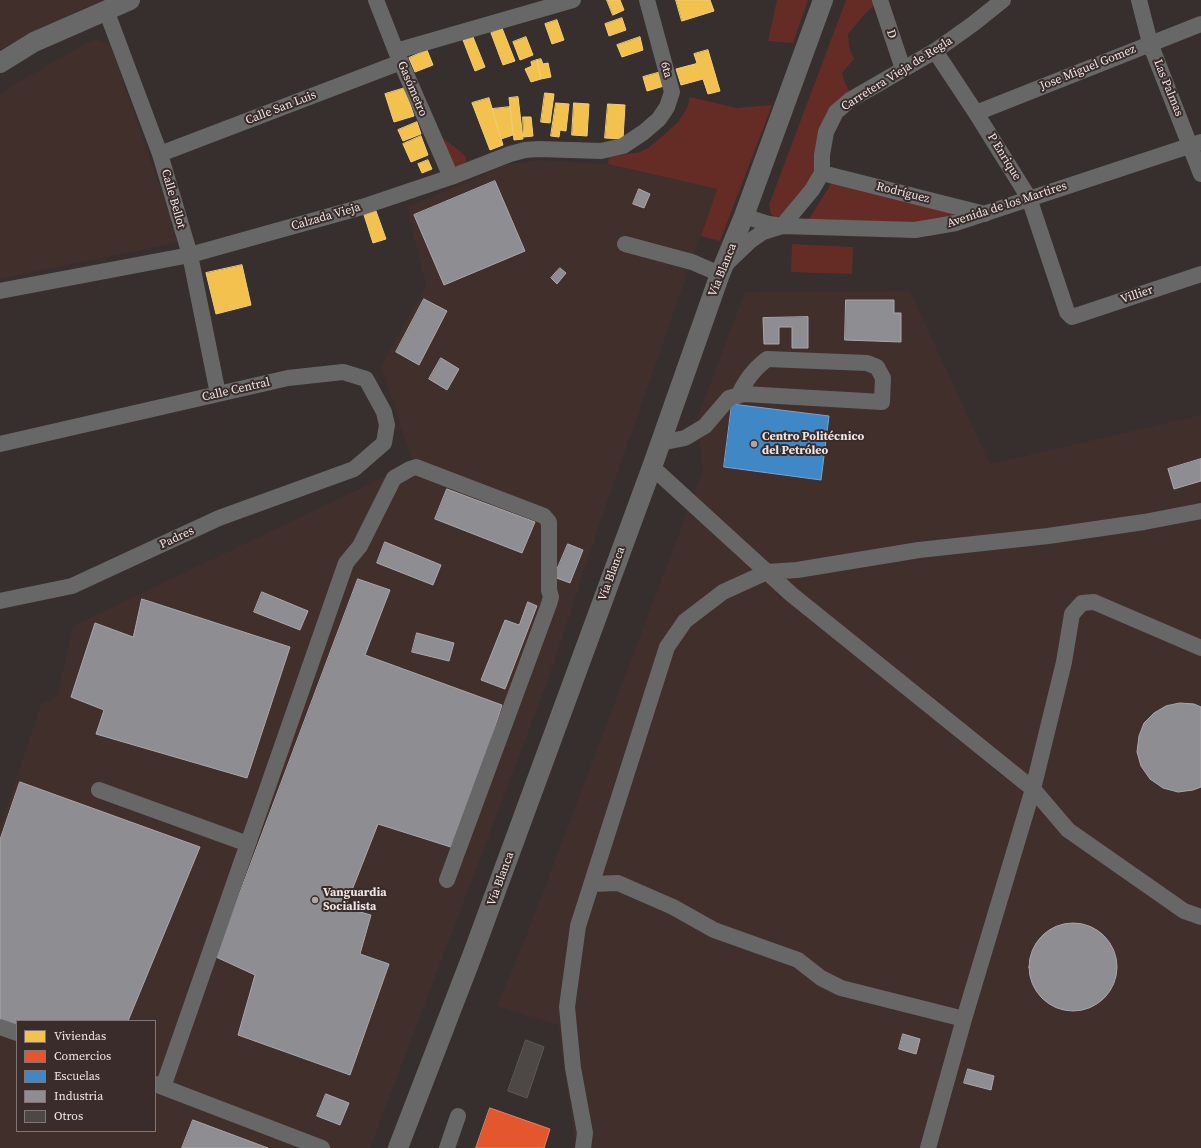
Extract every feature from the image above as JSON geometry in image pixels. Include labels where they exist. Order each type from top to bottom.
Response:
[{"type":"main road","points":[[0,63],[34,42],[130,0]]},
{"type":"main road","name":"Vía Blanca","points":[[398,1148],[472,956],[652,467],[722,270],[744,216],[823,0]]},
{"type":"street","name":"Gasómetro","points":[[376,0],[451,177]]},
{"type":"street","name":"Calle San Luis","points":[[160,154],[399,57],[573,0]]},
{"type":"street","name":"6ta","points":[[644,132],[659,119],[667,107],[672,92],[647,0]]},
{"type":"street","name":"D","points":[[880,0],[903,69]]},
{"type":"street","name":"Carretera Vieja de Regla","points":[[782,226],[812,190],[822,173],[822,155],[826,132],[836,112],[850,100],[935,50],[973,24],[1002,0]]},
{"type":"street","name":"Las Palmas","points":[[1139,0],[1150,43],[1196,144],[1201,174]]},
{"type":"street","name":"Calle Bellot","points":[[106,10],[160,154],[190,255],[218,394]]},
{"type":"street","name":"Jose Miguel Gomez","points":[[976,113],[1201,24]]},
{"type":"street","name":"P Enrique","points":[[935,50],[1029,198],[1067,312],[1072,317]]},
{"type":"street","name":"Calzada Vieja","points":[[0,291],[190,255],[362,207],[525,150],[601,151],[623,146],[644,132]]},
{"type":"street","name":"Avenida de los Martires","points":[[782,226],[915,230],[956,223],[1196,144]]},
{"type":"street","name":"Rodríguez","points":[[822,173],[985,214]]},
{"type":"street","points":[[744,216],[769,224],[782,226]]},
{"type":"street","points":[[625,244],[722,270],[750,241],[763,232],[782,226]]},
{"type":"street","name":"Villier","points":[[1072,317],[1201,274]]},
{"type":"street","points":[[660,443],[685,438],[705,426],[729,398],[738,396],[744,394],[882,402],[883,378],[877,367],[868,363],[773,359],[767,360],[757,367],[745,381],[738,396]]},
{"type":"street","name":"Calle Central","points":[[0,444],[288,378],[343,372],[366,379],[384,412],[387,425],[384,443],[354,468]]},
{"type":"street","points":[[322,1148],[159,1086],[248,844],[346,563],[360,546],[394,478],[416,467],[544,516],[549,522],[550,526],[549,590],[551,597],[549,604],[447,880]]},
{"type":"street","points":[[652,467],[791,594],[1033,789],[1068,830],[1184,910],[1201,917]]},
{"type":"street","name":"Padres","points":[[0,601],[72,586],[219,518],[354,468]]},
{"type":"street","points":[[583,1148],[585,1133],[573,1068],[566,1007],[578,926],[667,647],[685,621],[723,592],[767,572],[797,570],[919,550],[1048,536],[1144,522],[1201,511]]},
{"type":"street","points":[[928,1148],[964,1019],[1033,789],[1064,662],[1072,614],[1082,603],[1094,602],[1201,648]]},
{"type":"street","points":[[99,790],[248,844]]},
{"type":"street","points":[[592,884],[618,883],[673,907],[714,930],[798,960],[821,978],[841,988],[964,1019]]},
{"type":"street","points":[[0,1027],[16,1033]]},
{"type":"street","points":[[447,1148],[458,1116]]},
{"type":"shaded area","points":[[0,0],[101,0],[0,50]]},
{"type":"shaded area","points":[[777,0],[808,0],[793,43],[768,41]]},
{"type":"shaded area","points":[[846,0],[874,0],[875,4],[848,34],[849,47],[854,59],[842,73],[849,91],[817,161],[812,182],[783,215],[776,218],[771,214],[769,205]]},
{"type":"shaded area","points":[[94,39],[110,44],[179,242],[0,279],[0,95],[13,85]]},
{"type":"shaded area","points":[[690,97],[736,108],[772,105],[720,241],[701,236],[717,189],[608,164],[609,157],[640,152],[648,148],[679,121],[687,108]]},
{"type":"shaded area","points":[[442,138],[460,151],[466,157],[466,161],[459,166],[450,165]]},
{"type":"shaded area","name":"Vanguardia Socialista","points":[[542,160],[608,164],[717,189],[598,528],[549,677],[370,1148],[0,1148],[0,827],[41,704],[57,697],[73,626],[413,463],[381,366],[426,286],[407,207],[508,164]]},
{"type":"shaded area","points":[[834,179],[970,215],[925,223],[809,219]]},
{"type":"shaded area","points":[[792,244],[853,247],[852,274],[791,272]]},
{"type":"shaded area","points":[[910,291],[990,464],[1201,415],[1201,1148],[573,1148],[575,1144],[558,1025],[497,1006],[525,939],[703,470],[697,418],[745,292]]},
{"type":"building: Viviendas","points":[[607,0],[620,0],[624,10],[613,15]]},
{"type":"building: Viviendas","points":[[676,0],[710,0],[714,11],[682,21]]},
{"type":"building: Viviendas","points":[[622,18],[626,30],[609,36],[605,24]]},
{"type":"building: Viviendas","points":[[557,20],[564,40],[552,44],[545,24]]},
{"type":"building: Viviendas","points":[[502,28],[515,61],[503,65],[491,33]]},
{"type":"building: Viviendas","points":[[473,37],[485,67],[475,71],[463,40]]},
{"type":"building: Viviendas","points":[[526,37],[533,55],[520,60],[513,42]]},
{"type":"building: Viviendas","points":[[640,37],[643,50],[622,57],[617,45]]},
{"type":"building: Viviendas","points":[[427,50],[433,65],[415,72],[409,58]]},
{"type":"building: Viviendas","points":[[708,50],[720,91],[708,94],[703,79],[681,85],[676,69],[697,63],[694,54]]},
{"type":"building: Viviendas","points":[[541,59],[543,64],[548,63],[551,77],[541,79],[537,60]]},
{"type":"building: Viviendas","points":[[537,60],[541,79],[531,82],[525,69],[532,66],[531,62]]},
{"type":"building: Viviendas","points":[[661,72],[664,86],[647,91],[643,77]]},
{"type":"building: Viviendas","points":[[405,88],[414,116],[394,122],[385,94]]},
{"type":"building: Viviendas","points":[[545,93],[554,94],[550,123],[541,122]]},
{"type":"building: Viviendas","points":[[518,97],[523,139],[514,140],[509,98]]},
{"type":"building: Viviendas","points":[[489,98],[503,145],[490,150],[472,103]]},
{"type":"building: Viviendas","points":[[556,103],[569,104],[566,131],[560,130],[559,137],[551,136]]},
{"type":"building: Viviendas","points":[[574,103],[589,104],[587,136],[572,135]]},
{"type":"building: Viviendas","points":[[608,104],[625,105],[623,139],[605,138]]},
{"type":"building: Viviendas","points":[[510,107],[513,135],[501,139],[492,109]]},
{"type":"building: Viviendas","points":[[523,117],[531,117],[533,136],[524,137]]},
{"type":"building: Viviendas","points":[[417,122],[421,134],[403,141],[398,130]]},
{"type":"building: Viviendas","points":[[421,136],[428,155],[411,162],[403,144]]},
{"type":"building: Viviendas","points":[[428,160],[432,169],[422,173],[418,164]]},
{"type":"building: Viviendas","points":[[376,211],[386,239],[373,243],[364,215]]},
{"type":"building: Viviendas","points":[[242,265],[251,305],[216,314],[206,273]]},
{"type":"building: Comercios","points":[[490,1108],[550,1129],[544,1148],[476,1148]]},
{"type":"building: Escuelas","points":[[732,404],[829,416],[821,480],[724,467]]},
{"type":"building: Industria","points":[[495,181],[525,251],[444,285],[414,215]]},
{"type":"building: Industria","points":[[639,189],[650,194],[644,208],[633,204]]},
{"type":"building: Industria","points":[[560,268],[566,273],[557,284],[551,278]]},
{"type":"building: Industria","points":[[424,299],[447,311],[419,365],[396,352]]},
{"type":"building: Industria","points":[[846,300],[894,300],[894,313],[901,313],[901,342],[845,340]]},
{"type":"building: Industria","points":[[808,317],[808,348],[792,348],[792,327],[779,327],[779,344],[764,344],[763,318]]},
{"type":"building: Industria","points":[[441,358],[459,369],[447,390],[429,379]]},
{"type":"building: Industria","points":[[1201,459],[1201,481],[1174,489],[1168,469]]},
{"type":"building: Industria","points":[[447,489],[535,522],[522,553],[435,519]]},
{"type":"building: Industria","points":[[385,542],[441,565],[433,585],[377,563]]},
{"type":"building: Industria","points":[[568,544],[583,550],[570,583],[554,577]]},
{"type":"building: Industria","points":[[358,579],[390,590],[365,655],[502,705],[457,849],[378,824],[345,908],[371,915],[360,954],[389,964],[350,1075],[238,1035],[255,975],[216,957]]},
{"type":"building: Industria","points":[[262,592],[308,611],[300,630],[254,612]]},
{"type":"building: Industria","points":[[142,599],[290,647],[247,778],[96,734],[104,710],[71,697],[95,623],[133,637]]},
{"type":"building: Industria","points":[[528,602],[537,606],[505,689],[481,680],[505,620],[519,625]]},
{"type":"building: Industria","points":[[417,633],[454,643],[449,661],[412,652]]},
{"type":"building: Industria","points":[[1180,703],[1194,704],[1201,707],[1201,787],[1193,790],[1178,792],[1163,788],[1150,779],[1141,766],[1137,752],[1139,736],[1144,723],[1154,713],[1166,706]]},
{"type":"building: Industria","points":[[20,782],[200,847],[128,1020],[16,1020],[16,1026],[0,1019],[0,840]]},
{"type":"building: Industria","points":[[1064,923],[1082,923],[1098,930],[1110,942],[1117,958],[1117,976],[1110,992],[1098,1004],[1082,1011],[1064,1011],[1048,1004],[1036,992],[1029,976],[1029,958],[1036,942],[1048,930]]},
{"type":"building: Industria","points":[[903,1034],[920,1039],[916,1054],[899,1049]]},
{"type":"building: Industria","points":[[968,1069],[994,1076],[991,1090],[964,1083]]},
{"type":"building: Industria","points":[[326,1094],[349,1103],[340,1125],[317,1116]]},
{"type":"building: Industria","points":[[193,1120],[268,1148],[182,1148]]},
{"type":"building: Otros","points":[[526,1040],[544,1047],[527,1098],[508,1091]]},
{"type":"place","name":"Centro Politécnico del Petróleo","points":[[754,444]]},
{"type":"place","name":"Vanguardia Socialista","points":[[315,900]]}]
